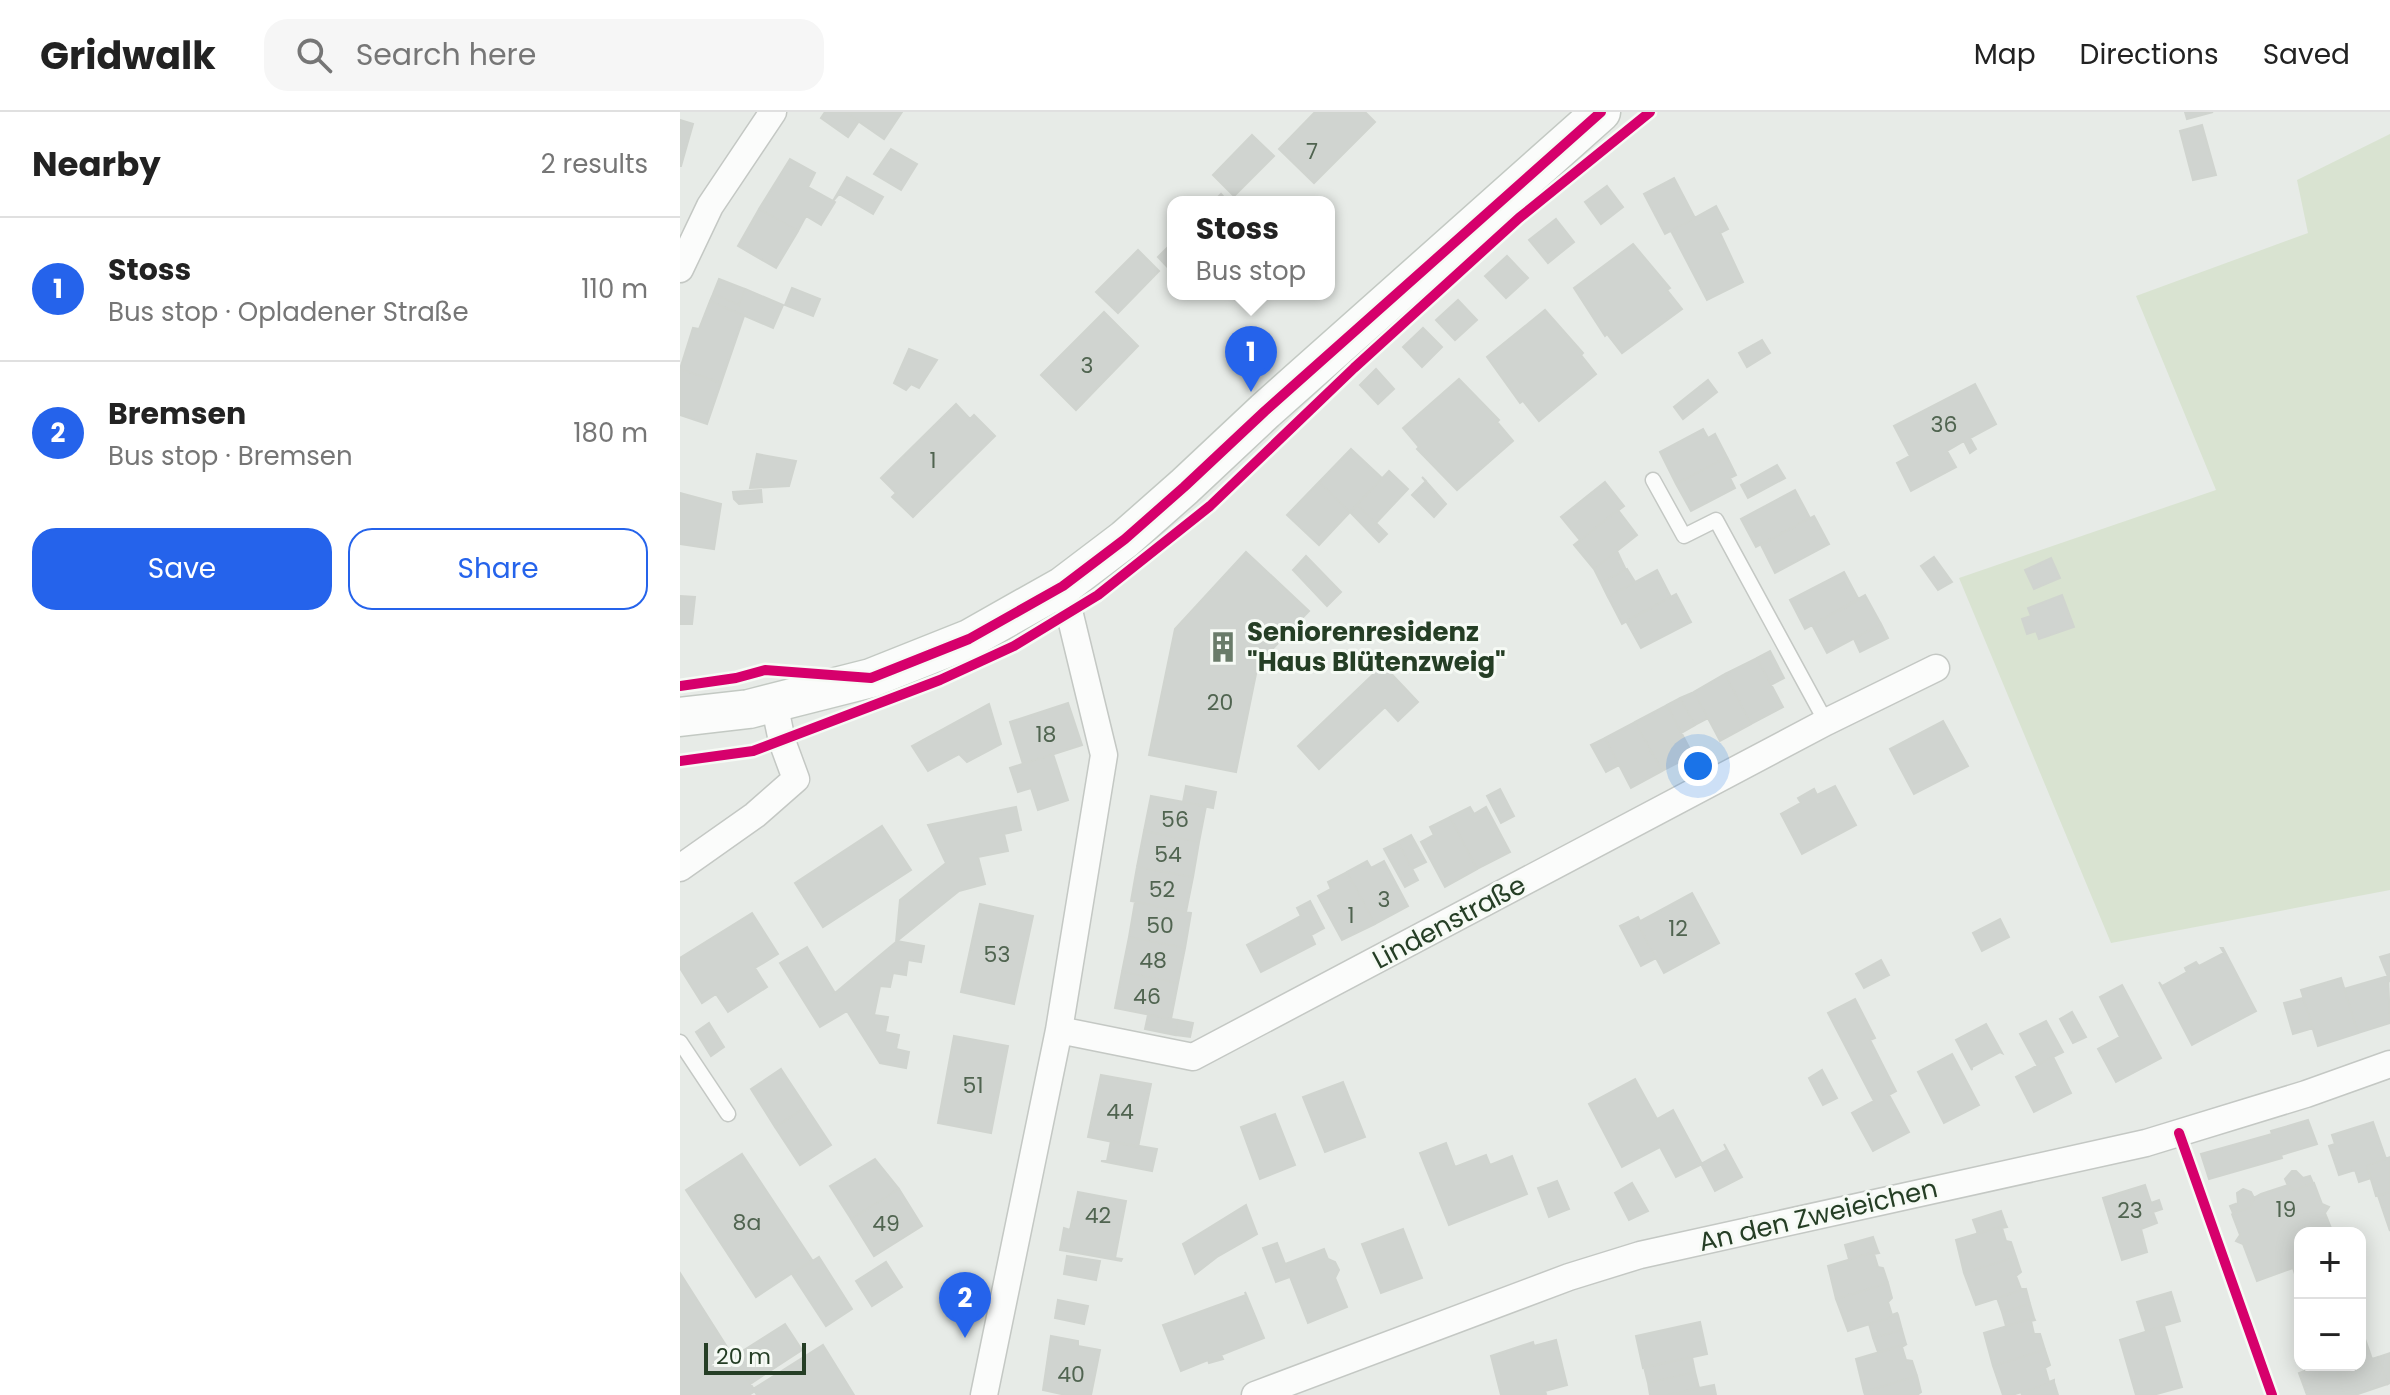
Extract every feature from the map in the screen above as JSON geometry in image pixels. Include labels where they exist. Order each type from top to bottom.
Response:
[{"type":"main road","points":[[680,717],[749,709],[871,678],[969,639],[1063,586],[1125,539],[1601,112]]},
{"type":"street","points":[[680,269],[710,206],[773,112]]},
{"type":"street","points":[[984,1395],[1059,1030],[1104,755],[1063,586]]},
{"type":"street","name":"Lindenstraße","points":[[1059,1030],[1193,1057],[1826,722],[1936,668]]},
{"type":"street","points":[[680,868],[755,815],[796,779],[782,741],[774,703]]},
{"type":"street","name":"An den Zweieichen","points":[[1255,1395],[1555,1282],[1640,1255],[2148,1143],[2306,1094],[2390,1064]]},
{"type":"lane","points":[[1653,480],[1684,536],[1716,520],[1826,722]]},
{"type":"lane","points":[[680,1042],[728,1114]]},
{"type":"green space","points":[[2390,134],[2390,890],[2111,943],[1959,578],[2216,490],[2136,296],[2308,233],[2297,180]]},
{"type":"building","points":[[825,112],[845,112],[859,121],[848,137],[821,118]]},
{"type":"building","points":[[845,112],[902,112],[884,139]]},
{"type":"building","points":[[1315,112],[1365,112],[1375,122],[1314,183],[1279,149]]},
{"type":"building","points":[[2185,112],[2213,112],[2187,119]]},
{"type":"building","points":[[680,120],[693,124],[681,166],[680,166]]},
{"type":"building","points":[[2202,125],[2216,175],[2193,180],[2180,131]]},
{"type":"building","points":[[1252,135],[1274,156],[1234,196],[1213,175]]},
{"type":"building","points":[[891,149],[917,164],[901,190],[874,174]]},
{"type":"building","points":[[790,159],[815,173],[808,187],[835,202],[821,225],[806,216],[798,231],[759,209]]},
{"type":"building","points":[[847,177],[883,197],[873,214],[839,194],[833,201]]},
{"type":"building","points":[[1674,178],[1695,218],[1665,234],[1644,194]]},
{"type":"building","points":[[1607,186],[1623,207],[1601,224],[1585,202]]},
{"type":"building","points":[[1716,206],[1728,229],[1720,233],[1743,282],[1707,300],[1671,231]]},
{"type":"building","points":[[759,209],[798,231],[776,268],[738,246]]},
{"type":"building","points":[[1556,219],[1574,242],[1548,263],[1529,240]]},
{"type":"building","points":[[1633,244],[1670,288],[1667,290],[1682,309],[1622,353],[1607,334],[1605,336],[1574,288]]},
{"type":"building","points":[[1167,248],[1167,267],[1158,257]]},
{"type":"building","points":[[1138,250],[1159,271],[1118,313],[1096,292]]},
{"type":"building","points":[[1507,256],[1528,278],[1506,298],[1485,276]]},
{"type":"building","points":[[719,279],[745,289],[739,305],[713,294]]},
{"type":"building","points":[[792,288],[820,299],[813,316],[785,305]]},
{"type":"building","points":[[745,289],[783,305],[773,328],[710,301],[713,294],[739,305]]},
{"type":"building","points":[[1458,300],[1477,320],[1455,340],[1436,320]]},
{"type":"building","points":[[710,301],[744,316],[721,383],[680,369],[693,328],[699,329]]},
{"type":"building","points":[[1545,310],[1583,353],[1581,355],[1596,374],[1539,421],[1523,401],[1520,403],[1487,357]]},
{"type":"building","points":[[1104,312],[1138,346],[1076,410],[1041,375]]},
{"type":"building","points":[[1423,328],[1442,347],[1422,367],[1403,347]]},
{"type":"building","points":[[1762,340],[1770,353],[1747,367],[1739,353]]},
{"type":"building","points":[[909,349],[937,360],[919,388],[911,384],[906,390],[894,383]]},
{"type":"building","points":[[680,369],[721,383],[707,424],[680,415]]},
{"type":"building","points":[[1376,369],[1394,389],[1378,404],[1360,385]]},
{"type":"building","points":[[1459,379],[1499,420],[1497,422],[1513,441],[1457,490],[1417,449],[1419,447],[1403,428]]},
{"type":"building","points":[[1708,380],[1717,392],[1683,419],[1674,407]]},
{"type":"building","points":[[1975,384],[1996,424],[1970,438],[1976,449],[1970,453],[1964,441],[1947,451],[1956,467],[1911,491],[1897,463],[1910,456],[1894,426]]},
{"type":"building","points":[[956,404],[970,419],[974,415],[995,436],[913,517],[892,497],[896,493],[881,478]]},
{"type":"building","points":[[1703,429],[1708,438],[1715,434],[1727,457],[1676,484],[1660,452]]},
{"type":"building","points":[[1351,449],[1382,478],[1350,512],[1319,482]]},
{"type":"building","points":[[757,454],[796,461],[789,486],[750,488]]},
{"type":"building","points":[[1727,457],[1736,475],[1730,478],[1735,488],[1691,511],[1676,484]]},
{"type":"building","points":[[1777,465],[1785,478],[1748,498],[1741,485]]},
{"type":"building","points":[[1389,471],[1408,489],[1376,523],[1387,534],[1357,505]]},
{"type":"building","points":[[1426,481],[1446,504],[1434,517],[1412,495]]},
{"type":"building","points":[[1319,482],[1350,512],[1319,545],[1287,515]]},
{"type":"building","points":[[1605,482],[1624,506],[1580,540],[1561,517]]},
{"type":"building","points":[[761,490],[762,502],[739,504],[734,499],[733,492]]},
{"type":"building","points":[[1795,490],[1810,518],[1756,547],[1741,519]]},
{"type":"building","points":[[680,493],[721,504],[714,549],[680,544]]},
{"type":"building","points":[[1357,505],[1387,534],[1379,542],[1350,512]]},
{"type":"building","points":[[1618,510],[1637,535],[1594,569],[1574,545]]},
{"type":"building","points":[[1814,516],[1829,544],[1775,573],[1761,545]]},
{"type":"building","points":[[1617,551],[1626,570],[1601,583],[1594,569]]},
{"type":"building","name":"Seniorenresidenz \"Haus Blütenzweig\"","points":[[1246,552],[1309,611],[1258,664],[1236,772],[1149,755],[1175,629]]},
{"type":"building","points":[[1306,556],[1341,592],[1327,606],[1293,570]]},
{"type":"building","points":[[1934,557],[1952,582],[1938,590],[1921,566]]},
{"type":"building","points":[[2051,558],[2060,578],[2034,589],[2025,570]]},
{"type":"building","points":[[1627,569],[1635,582],[1608,597],[1601,583]]},
{"type":"building","points":[[1657,570],[1671,597],[1622,624],[1608,597]]},
{"type":"building","points":[[1844,572],[1859,600],[1805,629],[1790,600]]},
{"type":"building","points":[[1676,594],[1691,622],[1641,648],[1626,621]]},
{"type":"building","points":[[1865,595],[1881,624],[1827,653],[1812,625]]},
{"type":"building","points":[[2062,595],[2074,627],[2039,639],[2036,631],[2027,634],[2022,619],[2031,616],[2028,608]]},
{"type":"building","points":[[680,596],[695,597],[692,624],[680,624]]},
{"type":"building","points":[[1881,624],[1888,638],[1860,652],[1854,639]]},
{"type":"building","points":[[1770,651],[1784,678],[1771,685],[1757,658]]},
{"type":"building","points":[[1757,658],[1783,707],[1751,724],[1725,674]]},
{"type":"building","points":[[1383,665],[1418,702],[1398,721],[1385,707],[1319,769],[1298,746]]},
{"type":"building","points":[[1725,674],[1751,724],[1720,741],[1694,692]]},
{"type":"building","points":[[1694,692],[1708,718],[1695,725],[1680,698]]},
{"type":"building","points":[[1680,698],[1695,725],[1681,733],[1667,705]]},
{"type":"building","points":[[1068,703],[1082,745],[1023,764],[1010,722]]},
{"type":"building","points":[[989,704],[1001,744],[967,762],[959,754],[928,771],[912,746]]},
{"type":"building","points":[[1667,705],[1693,755],[1662,771],[1635,722]]},
{"type":"building","points":[[1943,721],[1968,766],[1914,794],[1890,749]]},
{"type":"building","points":[[1635,722],[1662,771],[1631,788],[1605,738]]},
{"type":"building","points":[[1605,738],[1619,765],[1606,772],[1591,745]]},
{"type":"building","points":[[1053,754],[1068,800],[1038,810],[1031,788],[1018,792],[1010,768]]},
{"type":"building","points":[[1186,786],[1216,792],[1213,808],[1183,802]]},
{"type":"building","points":[[1835,786],[1856,825],[1802,854],[1781,814],[1801,803],[1798,798],[1814,789],[1817,795]]},
{"type":"building","points":[[1500,789],[1514,816],[1501,823],[1487,796]]},
{"type":"building","points":[[1151,796],[1206,806],[1199,842],[1144,831]]},
{"type":"building","points":[[1016,807],[1021,830],[1004,834],[1008,851],[978,857],[985,884],[959,891],[897,941],[924,946],[921,962],[908,960],[906,975],[893,973],[890,987],[880,986],[874,1015],[888,1017],[885,1032],[899,1035],[896,1049],[909,1052],[906,1068],[880,1063],[847,1011],[820,1027],[780,963],[807,947],[835,993],[896,942],[900,900],[946,863],[928,825]]},
{"type":"building","points":[[1470,807],[1474,814],[1486,807],[1510,852],[1477,869],[1450,817]]},
{"type":"building","points":[[1450,817],[1477,869],[1445,887],[1421,842],[1434,835],[1430,827]]},
{"type":"building","points":[[882,826],[911,870],[823,927],[795,883]]},
{"type":"building","points":[[1144,831],[1199,842],[1193,877],[1137,867]]},
{"type":"building","points":[[1411,835],[1426,862],[1412,869],[1398,842]]},
{"type":"building","points":[[1398,842],[1418,880],[1405,887],[1384,849]]},
{"type":"building","points":[[1367,861],[1371,868],[1384,861],[1408,906],[1375,924],[1347,872]]},
{"type":"building","points":[[1137,867],[1193,877],[1186,912],[1131,901]]},
{"type":"building","points":[[1347,872],[1375,924],[1342,940],[1318,896],[1331,889],[1328,882]]},
{"type":"building","points":[[1692,893],[1719,943],[1664,973],[1637,923]]},
{"type":"building","points":[[1310,901],[1324,928],[1311,935],[1315,944],[1261,972],[1247,945],[1301,916],[1297,908]]},
{"type":"building","points":[[1135,902],[1191,913],[1185,948],[1129,937]]},
{"type":"building","points":[[980,904],[1033,916],[1014,1004],[961,992]]},
{"type":"building","points":[[752,913],[778,954],[755,968],[767,987],[728,1012],[716,994],[702,1003],[680,968],[680,958]]},
{"type":"building","points":[[1638,917],[1640,921],[1637,923],[1656,958],[1641,966],[1620,926]]},
{"type":"building","points":[[2000,919],[2009,937],[1982,951],[1973,933]]},
{"type":"building","points":[[1129,937],[1185,948],[1178,983],[1122,972]]},
{"type":"building","points":[[2223,948],[2256,1011],[2192,1045],[2159,982],[2162,986],[2187,972],[2185,968],[2196,962],[2199,966],[2224,953]]},
{"type":"building","points":[[2390,954],[2390,982],[2380,957]]},
{"type":"building","points":[[1881,960],[1889,975],[1864,988],[1856,974]]},
{"type":"building","points":[[1122,972],[1178,983],[1171,1019],[1115,1008]]},
{"type":"building","points":[[2388,976],[2390,1023],[2358,1033],[2344,989]]},
{"type":"building","points":[[2341,978],[2358,1033],[2318,1046],[2301,990]]},
{"type":"building","points":[[2122,985],[2161,1058],[2116,1082],[2098,1049],[2120,1037],[2100,997]]},
{"type":"building","points":[[2303,998],[2313,1028],[2293,1034],[2284,1003]]},
{"type":"building","points":[[1855,999],[1875,1038],[1870,1040],[1896,1091],[1889,1095],[1909,1132],[1873,1151],[1852,1113],[1874,1101],[1828,1013]]},
{"type":"building","points":[[2072,1012],[2086,1037],[2073,1043],[2060,1019]]},
{"type":"building","points":[[1148,1015],[1178,1020],[1175,1035],[1145,1029]]},
{"type":"building","points":[[1178,1020],[1193,1023],[1190,1037],[1175,1035]]},
{"type":"building","points":[[2046,1021],[2063,1052],[2037,1065],[2020,1034]]},
{"type":"building","points":[[709,1023],[724,1047],[711,1056],[696,1032]]},
{"type":"building","points":[[1986,1024],[2002,1053],[1972,1067],[1972,1070],[1956,1040]]},
{"type":"building","points":[[954,1036],[1008,1046],[991,1133],[938,1123]]},
{"type":"building","points":[[1952,1054],[1979,1105],[1944,1123],[1918,1072]]},
{"type":"building","points":[[2053,1057],[2071,1093],[2034,1112],[2016,1077]]},
{"type":"building","points":[[781,1069],[806,1107],[775,1127],[751,1089]]},
{"type":"building","points":[[1822,1070],[1837,1098],[1823,1105],[1809,1078]]},
{"type":"building","points":[[1101,1075],[1151,1084],[1138,1147],[1088,1137]]},
{"type":"building","points":[[1635,1079],[1657,1119],[1673,1110],[1702,1164],[1676,1177],[1660,1147],[1622,1167],[1589,1104]]},
{"type":"building","points":[[1343,1082],[1365,1137],[1325,1152],[1303,1097]]},
{"type":"building","points":[[806,1107],[831,1145],[800,1165],[775,1127]]},
{"type":"building","points":[[1275,1114],[1295,1165],[1260,1179],[1241,1127]]},
{"type":"building","points":[[2308,1120],[2317,1144],[2281,1155],[2282,1158],[2209,1179],[2201,1154],[2272,1134],[2271,1131]]},
{"type":"building","points":[[2373,1122],[2386,1159],[2367,1166],[2371,1178],[2359,1182],[2355,1170],[2339,1175],[2329,1146],[2335,1144],[2332,1135]]},
{"type":"building","points":[[1111,1141],[1157,1149],[1152,1171],[1101,1161],[1107,1161]]},
{"type":"building","points":[[1446,1143],[1455,1167],[1486,1155],[1490,1165],[1512,1156],[1527,1194],[1449,1225],[1420,1153]]},
{"type":"building","points":[[1724,1144],[1742,1177],[1715,1191],[1701,1164],[1727,1150]]},
{"type":"building","points":[[742,1154],[812,1260],[756,1297],[686,1190]]},
{"type":"building","points":[[2390,1157],[2390,1192],[2376,1196],[2367,1166]]},
{"type":"building","points":[[875,1159],[899,1189],[851,1219],[830,1186]]},
{"type":"building","points":[[2292,1171],[2303,1178],[2310,1176],[2313,1183],[2295,1190],[2289,1188],[2285,1179]]},
{"type":"building","points":[[1557,1181],[1569,1209],[1549,1217],[1538,1188]]},
{"type":"building","points":[[1632,1183],[1648,1211],[1629,1220],[1615,1193]]},
{"type":"building","points":[[2314,1183],[2322,1204],[2329,1207],[2325,1213],[2331,1227],[2294,1227],[2294,1271],[2293,1268],[2257,1281],[2243,1244],[2236,1241],[2240,1235],[2232,1214],[2251,1207],[2252,1199],[2261,1194],[2288,1185],[2295,1190]]},
{"type":"building","points":[[2145,1185],[2151,1203],[2159,1200],[2162,1209],[2153,1212],[2157,1223],[2141,1229],[2147,1252],[2122,1260],[2103,1198]]},
{"type":"building","points":[[899,1189],[922,1226],[874,1256],[851,1219]]},
{"type":"building","points":[[2243,1189],[2251,1192],[2254,1198],[2251,1207],[2233,1213],[2230,1206],[2238,1203],[2237,1193]]},
{"type":"building","points":[[1078,1192],[1126,1201],[1115,1258],[1121,1261],[1060,1250],[1064,1228],[1070,1230]]},
{"type":"building","points":[[2390,1192],[2390,1231],[2378,1196]]},
{"type":"building","points":[[1246,1205],[1257,1234],[1195,1274],[1183,1244]]},
{"type":"building","points":[[2001,1211],[2006,1225],[1978,1234],[1973,1220]]},
{"type":"building","points":[[2006,1225],[2002,1228],[2006,1241],[2011,1242],[2016,1257],[1964,1273],[1956,1240]]},
{"type":"building","points":[[1403,1229],[1422,1278],[1381,1293],[1362,1244]]},
{"type":"building","points":[[1873,1237],[1878,1251],[1849,1259],[1845,1245]]},
{"type":"building","points":[[1277,1243],[1290,1277],[1276,1282],[1263,1248]]},
{"type":"building","points":[[1324,1249],[1328,1259],[1335,1262],[1339,1270],[1335,1278],[1347,1307],[1308,1323],[1285,1264]]},
{"type":"building","points":[[1878,1251],[1874,1254],[1878,1267],[1883,1268],[1888,1283],[1836,1299],[1828,1266]]},
{"type":"building","points":[[1067,1256],[1100,1261],[1096,1280],[1064,1274]]},
{"type":"building","points":[[819,1257],[852,1309],[826,1326],[792,1274]]},
{"type":"building","points":[[2016,1257],[2021,1272],[2016,1276],[2021,1289],[2026,1289],[1976,1305],[1964,1273]]},
{"type":"building","points":[[886,1262],[902,1287],[872,1306],[856,1281]]},
{"type":"building","points":[[680,1273],[755,1391],[749,1395],[680,1395]]},
{"type":"building","points":[[1888,1283],[1892,1315],[1898,1315],[1848,1331],[1836,1299]]},
{"type":"building","points":[[2026,1289],[2030,1304],[2002,1312],[1997,1298]]},
{"type":"building","points":[[1245,1292],[1264,1338],[1221,1355],[1223,1359],[1209,1363],[1208,1360],[1181,1371],[1163,1325],[1246,1295]]},
{"type":"building","points":[[2171,1292],[2180,1321],[2146,1331],[2137,1302]]},
{"type":"building","points":[[1058,1300],[1088,1306],[1084,1324],[1055,1318]]},
{"type":"building","points":[[2030,1304],[2034,1318],[2006,1326],[2002,1312]]},
{"type":"building","points":[[1898,1315],[1902,1330],[1873,1338],[1869,1324]]},
{"type":"building","points":[[2034,1318],[2031,1321],[2034,1334],[2040,1334],[2045,1350],[1993,1366],[1984,1333]]},
{"type":"building","points":[[1700,1322],[1707,1354],[1643,1368],[1636,1336]]},
{"type":"building","points":[[785,1324],[802,1350],[750,1384],[733,1357]]},
{"type":"building","points":[[2164,1326],[2182,1387],[2153,1395],[2136,1395],[2120,1340]]},
{"type":"building","points":[[1902,1330],[1906,1344],[1878,1352],[1873,1338]]},
{"type":"building","points":[[1051,1336],[1078,1341],[1078,1346],[1100,1350],[1091,1395],[1066,1395],[1043,1390]]},
{"type":"building","points":[[1556,1340],[1567,1385],[1541,1395],[1501,1395],[1491,1356],[1533,1342],[1534,1346]]},
{"type":"building","points":[[2366,1342],[2372,1359],[2378,1357],[2388,1384],[2355,1395],[2345,1395],[2337,1371],[2366,1371]]},
{"type":"building","points":[[1907,1344],[1902,1347],[1906,1360],[1912,1361],[1917,1376],[1864,1392],[1856,1359]]},
{"type":"building","points":[[823,1345],[854,1395],[757,1395],[753,1389]]},
{"type":"building","points":[[2045,1350],[2050,1365],[2045,1368],[2049,1382],[2054,1382],[2003,1395],[1993,1366]]},
{"type":"building","points":[[2390,1353],[2390,1383],[2388,1384],[2378,1357]]},
{"type":"building","points":[[1692,1357],[1695,1372],[1648,1383],[1644,1367]]},
{"type":"building","points":[[2337,1371],[2345,1395],[2307,1395],[2299,1373]]},
{"type":"building","points":[[1695,1372],[1699,1388],[1668,1395],[1650,1395],[1648,1383]]},
{"type":"building","points":[[1917,1376],[1921,1392],[1917,1395],[1865,1395],[1864,1392]]},
{"type":"building","points":[[2054,1382],[2058,1395],[2022,1395],[2021,1392]]},
{"type":"building","points":[[1714,1385],[1716,1395],[1668,1395],[1699,1388]]},
{"type":"cycle path","points":[[680,686],[736,678],[765,670],[871,678],[969,639],[1063,586],[1125,539],[1601,112]]},
{"type":"cycle path","points":[[680,761],[753,751],[940,680],[1014,646],[1098,595],[1210,506],[1354,368],[1519,218],[1650,112]]},
{"type":"cycle path","points":[[2179,1133],[2272,1395]]},
{"type":"place","name":"Stoss","points":[[1251,392]]},
{"type":"place","name":"Seniorenresidenz \"Haus Blütenzweig\"","points":[[1223,647]]},
{"type":"place","name":"Bremsen","points":[[965,1338]]}]
